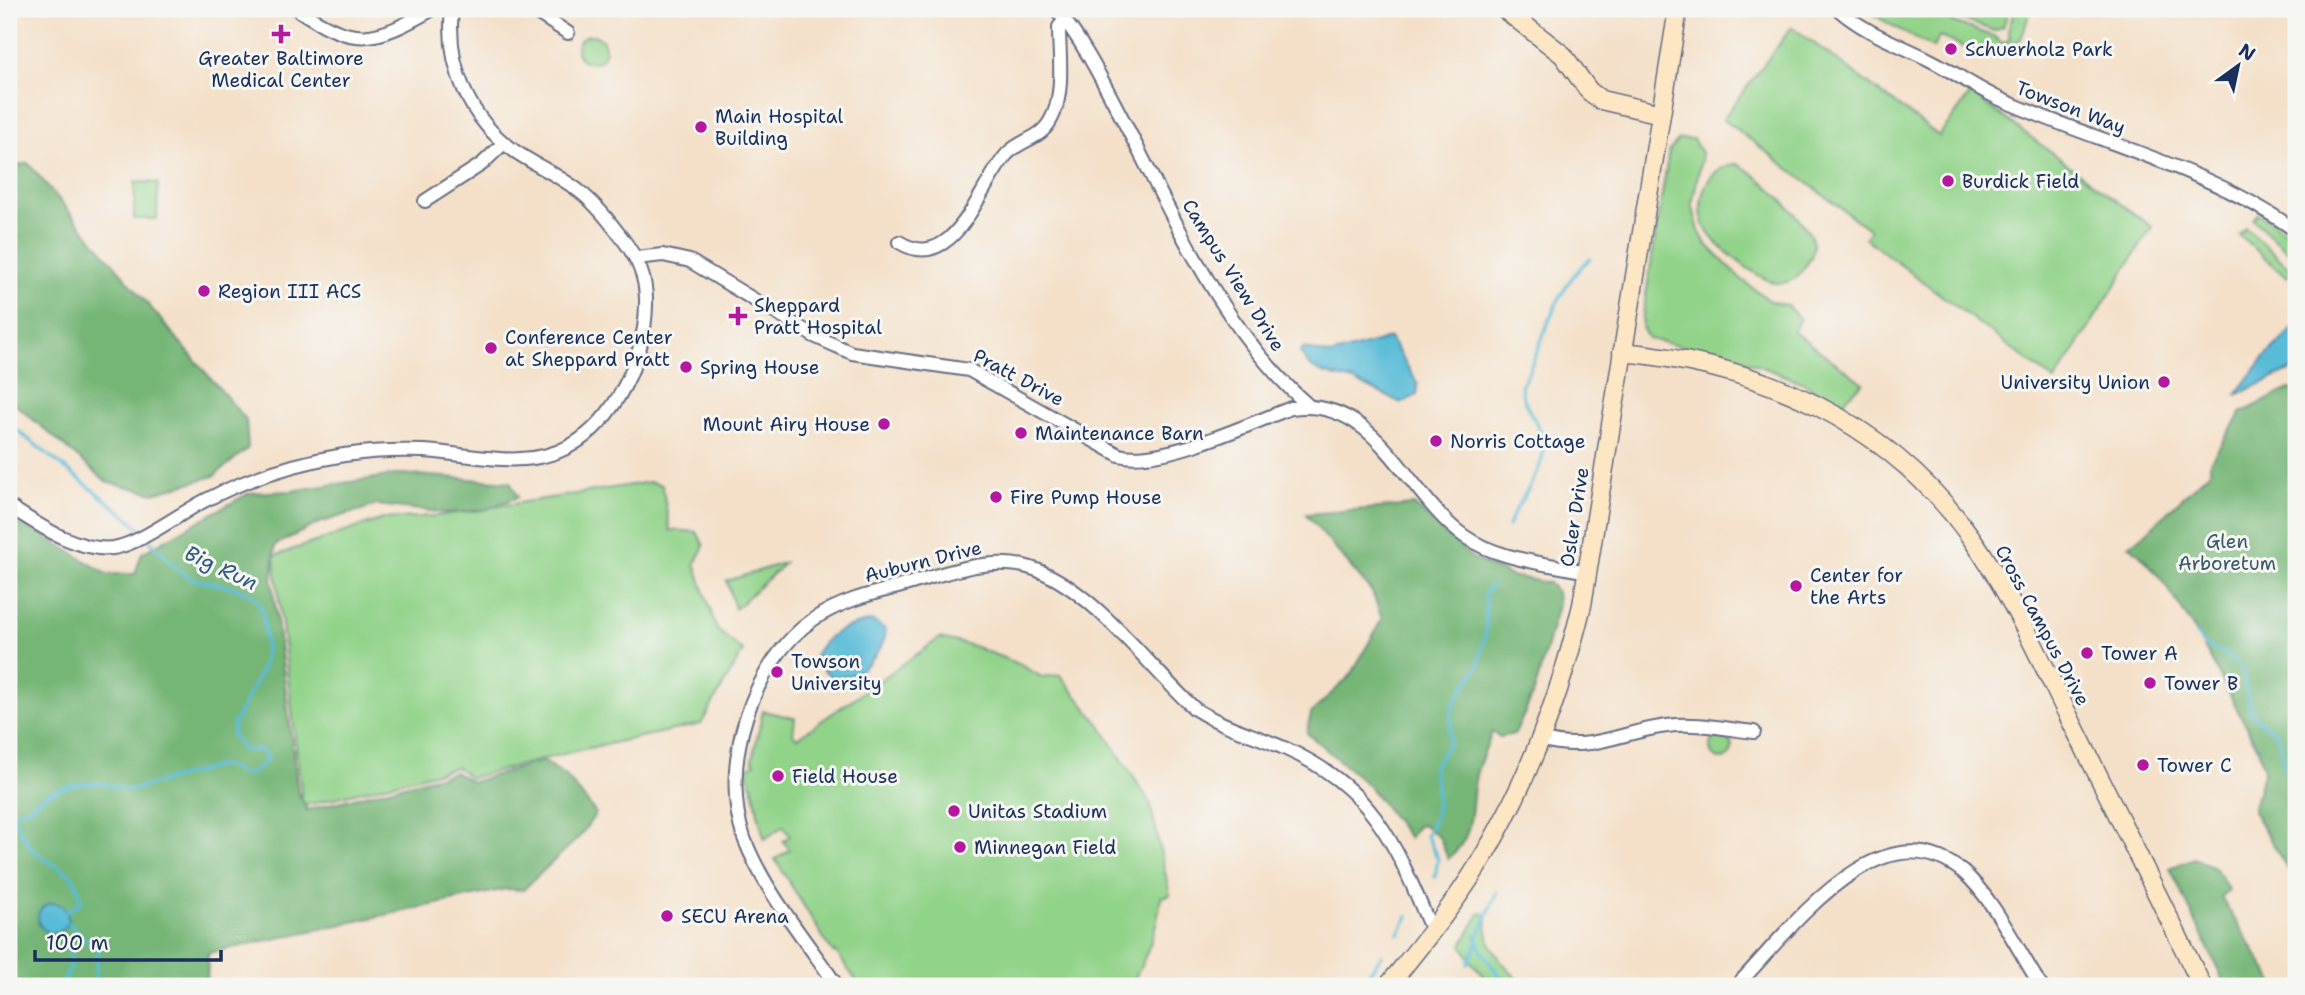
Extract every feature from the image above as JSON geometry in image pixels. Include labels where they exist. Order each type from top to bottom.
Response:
[{"type":"street","points":[[297,9],[328,28],[359,37],[388,33],[433,9]]},
{"type":"street","points":[[9,506],[46,528],[83,544],[110,548],[132,541],[247,481],[314,460],[403,451],[519,459],[547,455],[571,445],[589,432],[606,414],[636,357],[643,331],[646,306],[643,274],[636,258],[587,198],[504,143],[481,120],[462,85],[451,34],[452,9]]},
{"type":"street","points":[[531,9],[568,33]]},
{"type":"street","name":"Campus View Drive","points":[[1056,9],[1098,74],[1195,255],[1237,324],[1265,363],[1308,406],[1341,415],[1365,429],[1404,467],[1444,518],[1466,537],[1500,554],[1586,572]]},
{"type":"street","points":[[1504,9],[1563,55],[1589,91],[1601,100],[1661,114]]},
{"type":"street","name":"Osler Drive","points":[[1388,986],[1432,931],[1492,842],[1540,739],[1566,669],[1586,572],[1678,9]]},
{"type":"street","name":"Towson Way","points":[[1838,9],[1857,26],[1910,50],[1999,99],[2221,188],[2296,230]]},
{"type":"street","points":[[899,242],[923,250],[947,241],[967,217],[1009,153],[1044,132],[1057,106],[1059,26],[1065,20]]},
{"type":"street","points":[[425,201],[482,164],[504,143]]},
{"type":"street","name":"Pratt Drive","points":[[636,258],[663,255],[690,261],[814,336],[852,353],[969,370],[1119,455],[1129,458],[1168,453],[1291,408],[1308,406]]},
{"type":"street","name":"Cross Campus Drive","points":[[1622,352],[1707,364],[1786,390],[1869,436],[1928,487],[1969,535],[2014,608],[2202,986]]},
{"type":"street","name":"Auburn Drive","points":[[836,986],[759,869],[740,823],[734,786],[734,765],[753,702],[776,659],[789,642],[822,615],[862,596],[996,563],[1035,569],[1068,586],[1195,709],[1210,719],[1287,749],[1345,785],[1379,819],[1432,931]]},
{"type":"street","points":[[1540,739],[1583,746],[1670,725],[1754,732]]},
{"type":"street","points":[[1740,982],[1844,877],[1867,862],[1909,853],[1932,855],[1952,864],[1969,878],[2041,986]]},
{"type":"green space","points":[[1863,9],[1934,9],[1936,16],[1995,37],[2003,44],[2010,38],[2008,30],[2015,9],[2031,9],[2021,39],[1986,57],[1939,36],[1933,48]]},
{"type":"green space","points":[[1959,9],[1989,12],[2009,9],[2003,27],[1994,31],[1961,19]]},
{"type":"green space","name":"Burdick Field","points":[[1792,27],[1939,136],[1971,93],[2152,227],[2055,381],[1865,238],[1870,230],[1723,119]]},
{"type":"green space","points":[[591,35],[601,39],[605,49],[601,59],[591,63],[581,59],[577,49],[581,39]]},
{"type":"green space","points":[[1679,139],[1693,139],[1702,155],[1692,204],[1699,231],[1706,244],[1740,278],[1770,301],[1787,306],[1800,319],[1793,331],[1863,383],[1842,403],[1833,402],[1804,383],[1744,360],[1648,339],[1642,327],[1643,314],[1669,151]]},
{"type":"green space","points":[[28,163],[246,420],[248,448],[214,476],[154,493],[107,482],[9,399],[9,167]]},
{"type":"green space","points":[[1736,164],[1768,186],[1809,234],[1813,243],[1811,257],[1799,274],[1790,281],[1778,283],[1752,271],[1714,240],[1704,224],[1701,201],[1708,181],[1715,173]]},
{"type":"green space","points":[[135,182],[158,183],[157,219],[134,219]]},
{"type":"green space","points":[[2258,213],[2296,238],[2287,251],[2253,219]]},
{"type":"green space","points":[[2246,228],[2293,271],[2287,277],[2239,235]]},
{"type":"green space","name":"Glen Arboretum","points":[[2289,389],[2296,390],[2296,883],[2253,811],[2264,770],[2259,750],[2183,612],[2147,562],[2129,545],[2144,535],[2210,471],[2210,462],[2241,413]]},
{"type":"green space","points":[[402,474],[510,482],[518,497],[484,510],[448,513],[377,505],[319,523],[275,545],[272,580],[298,792],[307,810],[455,772],[472,782],[543,761],[566,776],[596,813],[581,835],[523,890],[506,889],[208,953],[207,986],[9,986],[9,514],[107,574],[135,574],[142,553],[249,493],[291,491]]},
{"type":"green space","points":[[650,482],[662,485],[670,530],[697,532],[704,546],[695,563],[717,630],[743,651],[701,724],[575,751],[470,778],[457,767],[303,806],[274,556],[383,519],[437,516]]},
{"type":"green space","points":[[1414,505],[1472,558],[1511,576],[1549,583],[1557,592],[1558,605],[1535,690],[1515,734],[1500,737],[1492,732],[1475,780],[1469,827],[1458,849],[1448,859],[1440,838],[1424,825],[1417,826],[1409,838],[1368,785],[1307,733],[1311,713],[1351,675],[1382,619],[1372,592],[1306,514]]},
{"type":"green space","points":[[786,562],[735,609],[727,581]]},
{"type":"green space","name":"Unitas Stadium","points":[[940,638],[970,645],[1019,664],[1042,677],[1060,675],[1100,725],[1150,803],[1170,895],[1161,897],[1150,943],[1130,986],[860,986],[836,952],[833,953],[775,859],[790,850],[783,841],[790,836],[783,826],[765,839],[752,785],[745,770],[755,763],[752,760],[763,711],[795,718],[793,734],[797,738]]},
{"type":"green space","points":[[1721,737],[1729,740],[1732,748],[1729,756],[1721,759],[1713,756],[1710,748],[1713,740]]},
{"type":"green space","points":[[2194,858],[2216,869],[2229,891],[2221,897],[2276,986],[2226,986],[2170,868]]},
{"type":"green space","points":[[1480,913],[1488,915],[1488,936],[1496,954],[1523,986],[1493,986],[1473,964],[1462,945]]},
{"type":"water","points":[[2296,325],[2296,368],[2236,395],[2261,362]]},
{"type":"water","points":[[1390,338],[1418,384],[1417,395],[1402,403],[1356,382],[1317,370],[1300,352],[1303,348],[1331,355]]},
{"type":"water","points":[[873,621],[886,630],[885,637],[878,652],[861,669],[845,677],[831,677],[813,660],[824,643],[837,632]]},
{"type":"water","points":[[53,903],[64,907],[68,918],[64,929],[53,933],[42,929],[38,918],[42,907]]},
{"type":"waterway","points":[[1508,526],[1538,471],[1544,448],[1542,436],[1524,399],[1521,386],[1557,302],[1566,286],[1590,259]]},
{"type":"waterway","name":"Big Run","points":[[9,424],[130,519],[178,570],[192,579],[239,589],[256,598],[263,612],[266,648],[262,669],[234,723],[232,735],[243,750],[261,750],[268,758],[257,770],[244,775],[222,765],[131,790],[97,783],[73,785],[49,793],[27,809],[9,814]]},
{"type":"waterway","points":[[1435,877],[1438,859],[1426,835],[1431,827],[1437,803],[1433,768],[1449,743],[1452,706],[1478,666],[1486,631],[1485,593],[1492,585]]},
{"type":"waterway","points":[[2195,633],[2206,646],[2228,655],[2241,667],[2251,713],[2278,735],[2285,766],[2296,776]]},
{"type":"waterway","points":[[11,814],[32,849],[66,872],[77,884],[80,903],[67,911]]},
{"type":"waterway","points":[[1477,939],[1497,892]]},
{"type":"waterway","points":[[1399,934],[1408,916]]},
{"type":"waterway","points":[[68,923],[87,941],[98,945],[95,986]]},
{"type":"waterway","points":[[58,933],[71,959],[62,986]]},
{"type":"waterway","points":[[1475,934],[1481,950],[1506,986]]},
{"type":"waterway","points":[[1468,964],[1478,941]]},
{"type":"waterway","points":[[1360,986],[1382,955]]},
{"type":"place","name":"Greater Baltimore Medical Center","points":[[281,34]]},
{"type":"place","name":"Schuerholz Park","points":[[1951,49]]},
{"type":"place","name":"Main Hospital Building","points":[[701,127]]},
{"type":"place","name":"Burdick Field","points":[[1948,181]]},
{"type":"place","name":"Region III ACS","points":[[204,291]]},
{"type":"place","name":"Sheppard Pratt Hospital","points":[[738,316]]},
{"type":"place","name":"Conference Center at Sheppard Pratt","points":[[491,348]]},
{"type":"place","name":"Spring House","points":[[686,367]]},
{"type":"place","name":"University Union","points":[[2164,382]]},
{"type":"place","name":"Mount Airy House","points":[[884,424]]},
{"type":"place","name":"Maintenance Barn","points":[[1021,433]]},
{"type":"place","name":"Norris Cottage","points":[[1436,441]]},
{"type":"place","name":"Fire Pump House","points":[[996,497]]},
{"type":"place","name":"Center for the Arts","points":[[1796,586]]},
{"type":"place","name":"Tower A","points":[[2087,653]]},
{"type":"place","name":"Towson University","points":[[777,672]]},
{"type":"place","name":"Tower B","points":[[2150,683]]},
{"type":"place","name":"Tower C","points":[[2143,765]]},
{"type":"place","name":"Field House","points":[[778,776]]},
{"type":"place","name":"Unitas Stadium","points":[[954,811]]},
{"type":"place","name":"Minnegan Field","points":[[960,847]]},
{"type":"place","name":"SECU Arena","points":[[667,916]]}]
